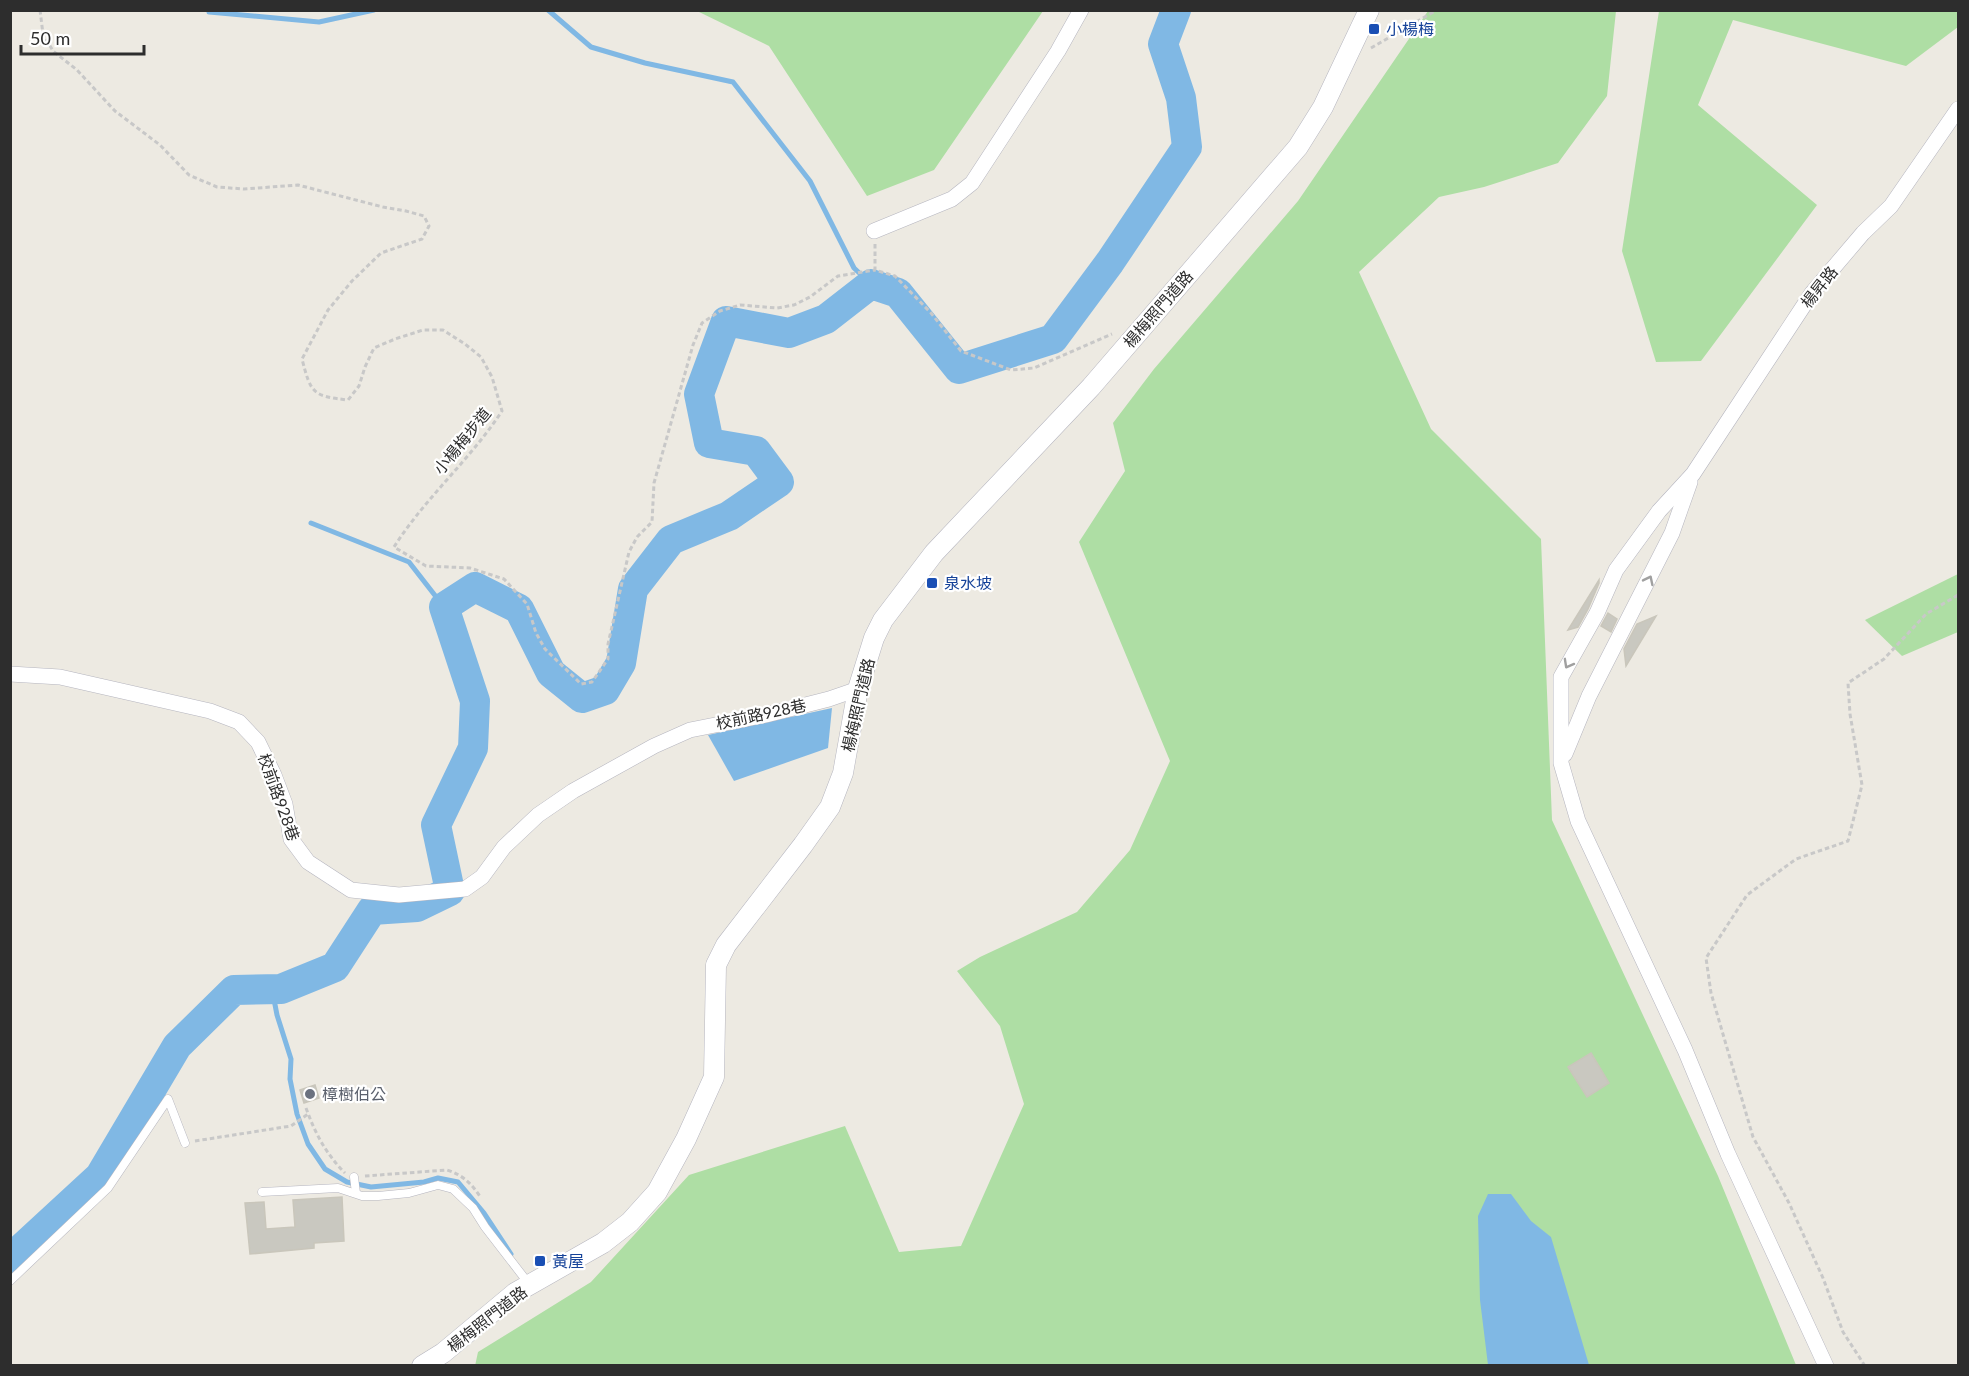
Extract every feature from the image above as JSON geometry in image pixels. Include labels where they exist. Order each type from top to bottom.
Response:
[{"type":"street","points":[[874,231],[952,199],[972,183],[1059,51],[1081,10]]},
{"type":"street","name":"楊梅照門道路","points":[[422,1365],[443,1353],[515,1293],[603,1243],[630,1222],[657,1192],[686,1139],[714,1077],[716,964],[726,945],[830,807],[843,773],[858,689],[874,638],[883,620],[927,563],[1091,387],[1298,147],[1323,107],[1369,10]]},
{"type":"street","name":"楊昇路","points":[[1693,474],[1812,293],[1863,233],[1891,206],[1959,109]]},
{"type":"street","points":[[1561,763],[1588,696],[1672,533],[1693,474]]},
{"type":"street","points":[[1693,474],[1659,511],[1616,570],[1597,613],[1561,677],[1561,763],[1578,821],[1826,1365]]},
{"type":"street","name":"校前路928巷","points":[[10,674],[60,677],[210,711],[239,722],[258,742],[285,804],[291,839],[308,862],[351,890],[399,895],[465,889],[482,877],[504,847],[538,815],[573,791],[690,730],[798,707],[858,689]]},
{"type":"lane","points":[[10,1281],[108,1188],[168,1099],[185,1143]]},
{"type":"lane","points":[[354,1178],[356,1193]]},
{"type":"lane","points":[[262,1192],[338,1188],[362,1196],[409,1193],[438,1185],[453,1189],[473,1208],[530,1285]]},
{"type":"path","name":"小楊梅步道","points":[[40,10],[43,34],[52,51],[77,70],[115,111],[160,145],[189,175],[217,187],[244,189],[298,185],[424,216],[429,226],[423,238],[381,253],[352,281],[328,310],[302,359],[308,384],[323,397],[348,400],[359,386],[374,348],[423,330],[443,330],[481,357],[492,377],[502,411],[474,448],[437,489],[394,547],[426,566],[470,568],[504,579],[527,604],[545,649],[582,684],[591,682],[608,658],[608,644],[629,552],[637,537],[652,522],[654,483],[693,345],[702,323],[720,311],[740,305],[777,308],[794,305],[810,297],[838,276],[875,270]]},
{"type":"path","points":[[1345,63],[1437,10]]},
{"type":"path","points":[[874,231],[875,270],[895,276],[931,313],[961,351],[1011,370],[1034,368],[1122,329]]},
{"type":"path","points":[[1865,1365],[1843,1332],[1823,1278],[1789,1203],[1753,1137],[1711,993],[1706,958],[1747,895],[1796,859],[1848,841],[1862,785],[1850,714],[1848,683],[1884,659],[1926,614],[1959,595]]},
{"type":"path","points":[[185,1143],[291,1126],[308,1114]]},
{"type":"green space","points":[[697,11],[1043,11],[934,170],[867,196],[769,46]]},
{"type":"green space","points":[[1428,11],[1616,11],[1607,96],[1558,163],[1484,187],[1439,197],[1359,272],[1431,429],[1541,539],[1552,820],[1718,1176],[1796,1365],[475,1366],[478,1352],[591,1282],[689,1175],[845,1126],[899,1252],[961,1246],[1024,1104],[1000,1026],[957,971],[980,957],[1077,912],[1130,850],[1170,761],[1079,542],[1125,471],[1113,423],[1154,369],[1298,201]]},
{"type":"green space","points":[[1659,11],[1958,11],[1958,27],[1906,66],[1733,20],[1698,105],[1817,205],[1701,361],[1656,362],[1622,251]]},
{"type":"green space","points":[[1958,574],[1958,632],[1902,656],[1865,620]]},
{"type":"water","points":[[832,708],[828,748],[734,781],[708,735]]},
{"type":"water","points":[[1488,1194],[1511,1194],[1531,1221],[1551,1237],[1589,1365],[1488,1365],[1480,1300],[1478,1216]]},
{"type":"building","points":[[1599,580],[1578,627],[1568,630]]},
{"type":"building","points":[[1608,613],[1617,619],[1611,632],[1601,626]]},
{"type":"building","points":[[1656,616],[1626,666],[1624,649],[1637,624]]},
{"type":"building","points":[[1591,1053],[1609,1083],[1587,1097],[1568,1067]]},
{"type":"building","name":"樟樹伯公","points":[[315,1085],[319,1098],[304,1103],[300,1090]]},
{"type":"building","points":[[342,1197],[344,1241],[314,1243],[314,1248],[250,1254],[245,1203],[264,1202],[266,1229],[295,1227],[293,1200]]},
{"type":"waterway","points":[[209,12],[319,22],[374,10]]},
{"type":"waterway","points":[[548,10],[591,47],[645,63],[733,82],[810,181],[854,268],[871,284]]},
{"type":"waterway","points":[[10,1259],[100,1176],[177,1046],[234,990],[281,989],[335,967],[372,910],[417,907],[450,891],[436,825],[473,748],[475,701],[444,607],[475,587],[519,609],[551,673],[582,698],[605,690],[621,663],[633,589],[671,540],[729,516],[779,482],[756,451],[709,443],[699,394],[726,321],[789,333],[826,319],[871,284],[898,293],[959,369],[1053,339],[1110,262],[1187,147],[1181,98],[1163,44],[1176,10]]},
{"type":"waterway","points":[[311,523],[409,562],[444,607]]},
{"type":"waterway","points":[[272,989],[277,1015],[291,1059],[290,1079],[297,1114],[308,1144],[325,1169],[347,1182],[371,1187],[424,1182],[438,1178],[458,1182],[484,1213],[511,1254]]},
{"type":"place","name":"小楊梅","points":[[1374,29]]},
{"type":"place","name":"泉水坡","points":[[932,583]]},
{"type":"place","name":"樟樹伯公","points":[[310,1094]]},
{"type":"place","name":"黃屋","points":[[540,1261]]}]
